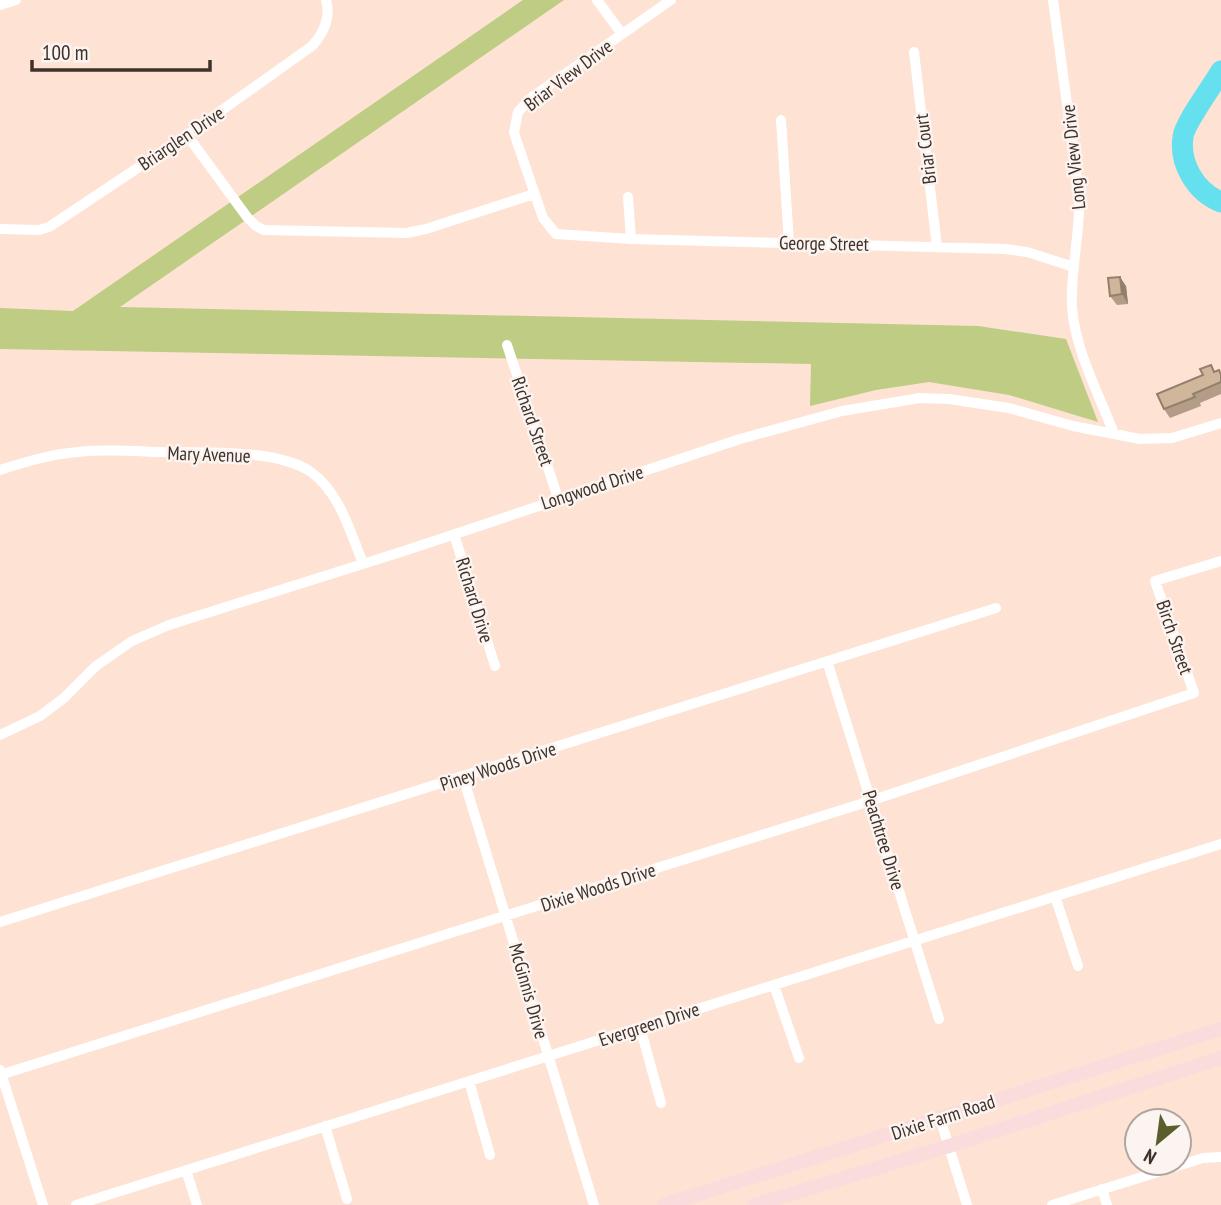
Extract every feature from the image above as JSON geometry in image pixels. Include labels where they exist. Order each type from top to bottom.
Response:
[{"type":"main road","name":"Dixie Farm Road","points":[[664,1205],[1221,1029]]},
{"type":"main road","name":"Dixie Farm Road","points":[[755,1205],[1221,1058]]},
{"type":"street","points":[[0,5],[16,0]]},
{"type":"street","points":[[597,0],[622,34]]},
{"type":"street","name":"Briar View Drive","points":[[572,235],[556,234],[543,218],[514,133],[518,112],[532,97],[671,0]]},
{"type":"street","name":"Long View Drive","points":[[1053,0],[1079,194],[1072,309],[1076,330],[1114,434]]},
{"type":"street","name":"Briarglen Drive","points":[[0,229],[39,230],[49,227],[187,135],[312,46],[321,36],[327,22],[326,1]]},
{"type":"street","name":"Briar Court","points":[[914,52],[937,247]]},
{"type":"street","points":[[781,120],[789,243]]},
{"type":"street","points":[[187,135],[251,222],[264,230],[406,233],[534,194]]},
{"type":"street","points":[[628,197],[631,239]]},
{"type":"street","name":"George Street","points":[[572,235],[1005,249],[1027,252],[1074,267]]},
{"type":"street","name":"Richard Street","points":[[507,345],[558,498]]},
{"type":"street","name":"Longwood Drive","points":[[0,735],[40,716],[64,698],[96,666],[132,641],[169,625],[802,421],[842,411],[920,398],[979,402],[1140,439],[1172,438],[1221,423]]},
{"type":"street","name":"Mary Avenue","points":[[0,470],[30,461],[91,451],[234,453],[291,462],[310,471],[324,484],[339,505],[363,564]]},
{"type":"street","name":"Richard Drive","points":[[454,534],[495,666]]},
{"type":"street","name":"Birch Street","points":[[1194,693],[1155,581],[1221,561]]},
{"type":"street","name":"Piney Woods Drive","points":[[0,922],[996,608]]},
{"type":"street","name":"Peachtree Drive","points":[[827,661],[873,800],[939,1018]]},
{"type":"street","name":"Dixie Woods Drive","points":[[0,1074],[873,800],[1194,693]]},
{"type":"street","name":"McGinnis Drive","points":[[463,777],[594,1205]]},
{"type":"street","name":"Evergreen Drive","points":[[76,1205],[1055,896],[1220,847]]},
{"type":"street","points":[[1055,896],[1078,966]]},
{"type":"street","points":[[774,985],[799,1058]]},
{"type":"street","points":[[640,1027],[662,1103]]},
{"type":"street","points":[[0,1074],[43,1205]]},
{"type":"street","points":[[469,1081],[490,1155]]},
{"type":"street","points":[[940,1118],[967,1205]]},
{"type":"street","points":[[325,1126],[347,1199]]},
{"type":"street","points":[[1052,1205],[1203,1158],[1221,1157]]},
{"type":"street","points":[[186,1170],[197,1205]]},
{"type":"street","points":[[1102,1189],[1107,1205]]},
{"type":"green space","points":[[523,0],[564,0],[120,307],[978,326],[1066,339],[1098,422],[1009,395],[929,382],[876,390],[810,406],[811,364],[0,349],[0,308],[73,311]]},
{"type":"building","points":[[1120,277],[1122,294],[1110,296],[1108,278]]},
{"type":"building","points":[[1211,365],[1214,372],[1219,370],[1221,382],[1193,394],[1195,397],[1164,409],[1157,394],[1203,375],[1200,369]]},
{"type":"waterway","points":[[1221,71],[1188,123],[1182,147],[1191,176],[1204,191],[1221,202]]}]
